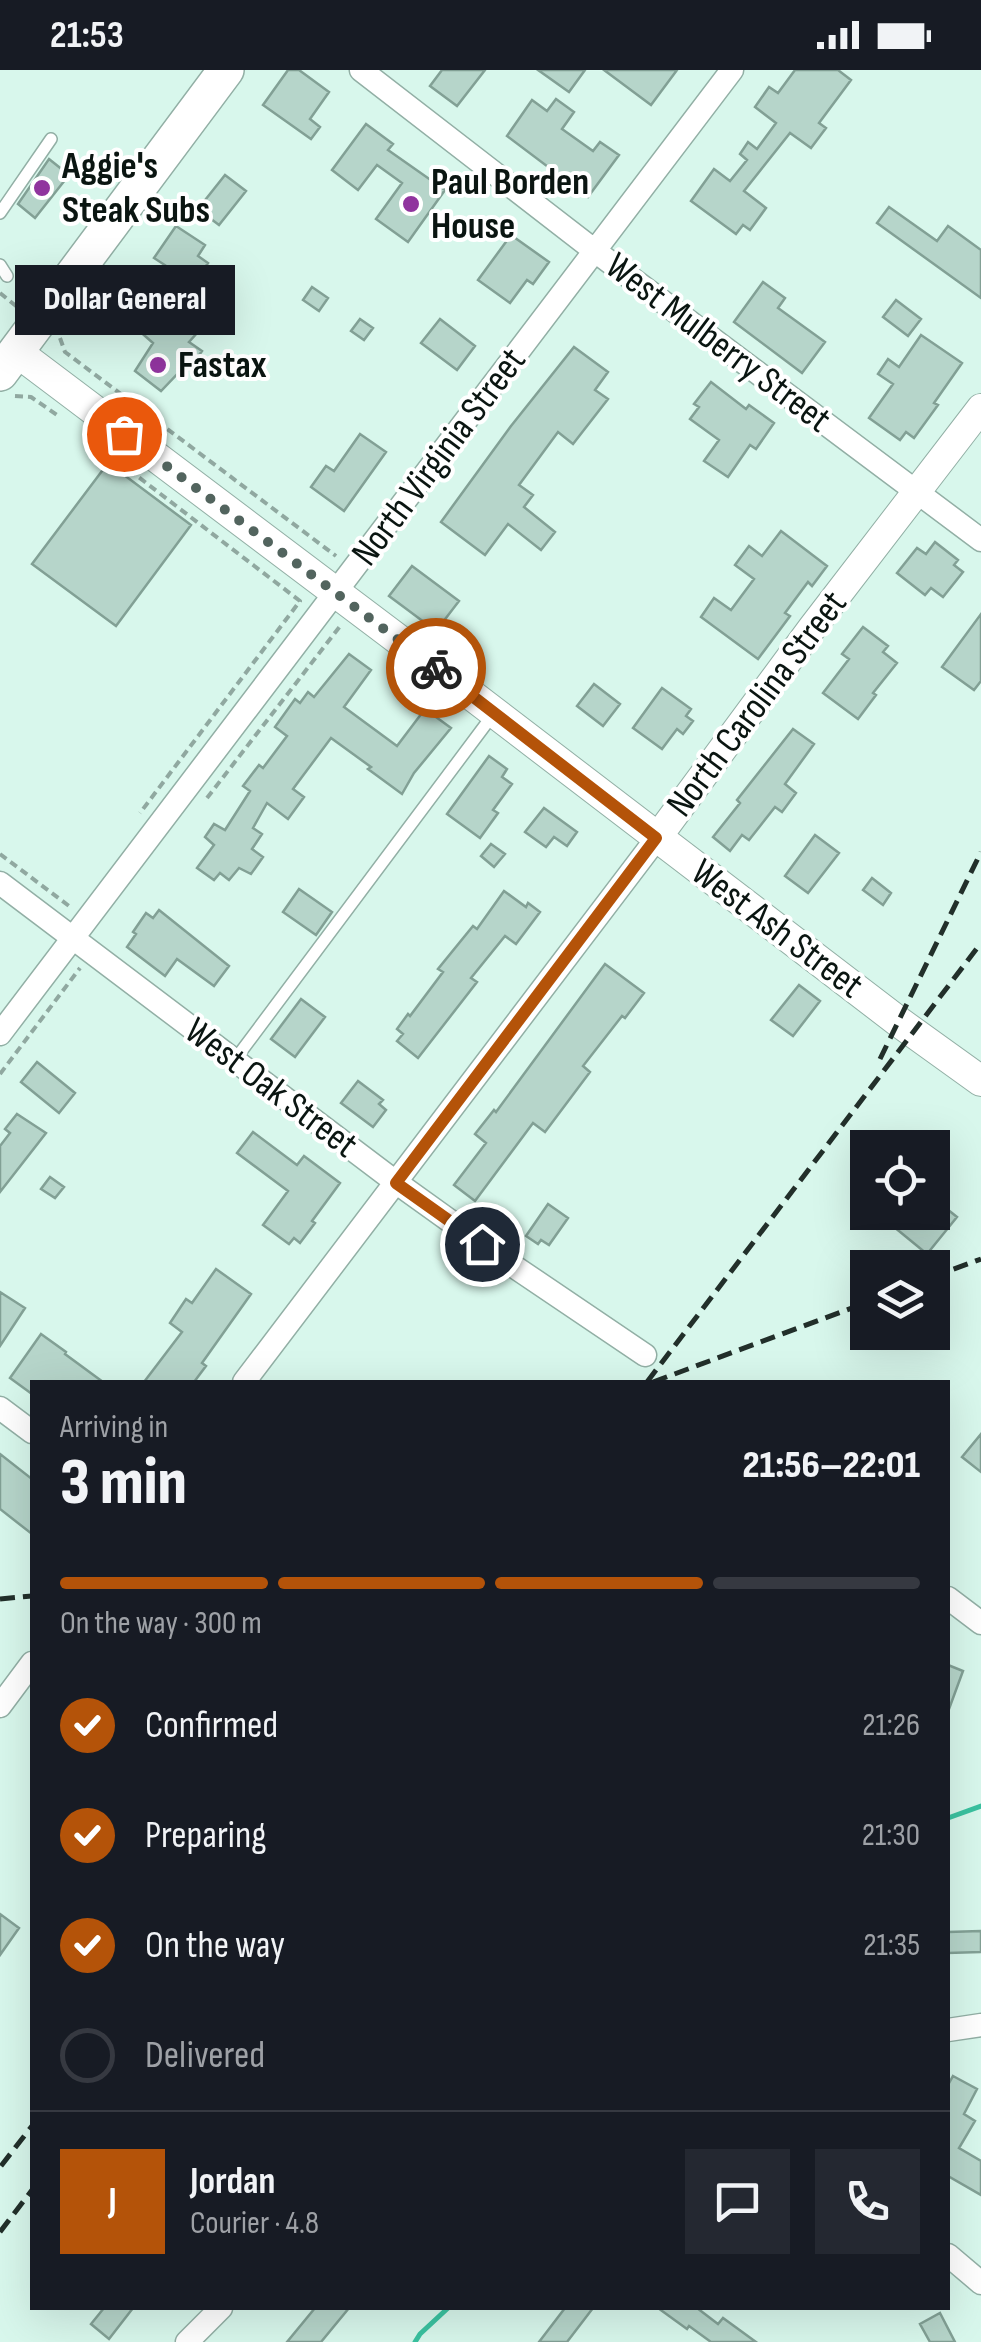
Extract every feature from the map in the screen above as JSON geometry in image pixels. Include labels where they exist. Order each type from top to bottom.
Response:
[{"type":"main road","points":[[6,366],[226,70]]},
{"type":"main road","name":"West Ash Street","points":[[6,366],[335,594],[980,1080]]},
{"type":"street","name":"West Mulberry Street","points":[[361,70],[981,540]]},
{"type":"street","name":"North Virginia Street","points":[[0,1034],[732,70]]},
{"type":"street","name":"North Carolina Street","points":[[246,1380],[981,408]]},
{"type":"street","name":"West Oak Street","points":[[0,883],[396,1183],[645,1354]]},
{"type":"street","points":[[0,1408],[30,1430]]},
{"type":"street","points":[[950,1600],[981,1623]]},
{"type":"street","points":[[0,1706],[30,1667]]},
{"type":"street","points":[[950,2030],[981,2025]]},
{"type":"street","points":[[950,2257],[981,2284]]},
{"type":"street","points":[[187,2342],[219,2310]]},
{"type":"lane","points":[[0,213],[51,140]]},
{"type":"lane","points":[[234,1060],[494,712]]},
{"type":"path","points":[[0,293],[16,306]]},
{"type":"path","points":[[57,333],[64,352],[336,556]]},
{"type":"path","points":[[6,366],[22,395],[60,417]]},
{"type":"path","points":[[98,446],[300,602],[138,815]]},
{"type":"path","points":[[206,799],[341,624]]},
{"type":"path","points":[[0,854],[70,906]]},
{"type":"path","points":[[0,1074],[83,964]]},
{"type":"building","points":[[288,70],[299,70],[329,92],[310,119],[320,127],[311,139],[263,105]]},
{"type":"building","points":[[442,70],[485,70],[457,106],[430,86]]},
{"type":"building","points":[[538,70],[585,70],[569,92]]},
{"type":"building","points":[[604,70],[677,70],[651,105]]},
{"type":"building","points":[[795,70],[838,70],[851,80],[819,123],[826,128],[811,148],[790,133],[744,191],[766,208],[750,230],[743,225],[736,234],[691,201],[714,169],[730,181],[747,160],[740,154],[748,142],[757,149],[776,123],[755,107],[769,87],[778,93]]},
{"type":"building","points":[[556,99],[574,112],[562,129],[593,151],[600,142],[619,155],[588,197],[507,136],[532,100],[547,111]]},
{"type":"building","points":[[366,124],[393,144],[388,150],[445,190],[408,242],[376,219],[402,183],[377,165],[358,190],[332,170]]},
{"type":"building","name":"Aggie's Steak Subs","points":[[49,159],[69,175],[35,218],[18,204]]},
{"type":"building","points":[[225,175],[246,191],[219,225],[198,209]]},
{"type":"building","points":[[889,207],[937,241],[948,226],[981,250],[981,298],[877,223]]},
{"type":"building","points":[[176,226],[205,245],[198,256],[208,263],[189,291],[205,304],[188,328],[197,333],[189,342],[202,351],[189,369],[185,366],[161,391],[135,371],[153,343],[136,328],[177,273],[154,258]]},
{"type":"building","points":[[511,235],[549,262],[533,284],[527,280],[510,303],[478,280]]},
{"type":"building","points":[[763,282],[785,298],[778,308],[825,342],[802,373],[734,322]]},
{"type":"building","points":[[312,287],[328,298],[319,311],[303,300]]},
{"type":"building","points":[[896,300],[921,319],[908,336],[883,317]]},
{"type":"building","points":[[360,319],[373,328],[364,340],[351,331]]},
{"type":"building","points":[[440,319],[475,346],[457,370],[421,343]]},
{"type":"building","points":[[921,335],[962,363],[914,438],[906,432],[900,440],[869,418],[893,384],[878,374],[888,359],[899,367]]},
{"type":"building","points":[[574,347],[608,372],[595,390],[608,399],[573,444],[558,432],[519,485],[533,495],[524,507],[555,532],[541,550],[508,524],[485,555],[441,522]]},
{"type":"building","points":[[711,382],[746,409],[749,405],[774,423],[756,449],[750,445],[728,477],[704,461],[719,440],[690,419],[699,407],[694,404]]},
{"type":"building","points":[[360,434],[386,452],[344,511],[311,487],[326,466],[334,471]]},
{"type":"building","points":[[108,463],[191,525],[116,626],[32,564]]},
{"type":"building","points":[[781,531],[827,566],[812,586],[808,582],[785,613],[790,616],[758,659],[701,617],[714,598],[731,610],[754,579],[735,565],[749,546],[762,556]]},
{"type":"building","points":[[935,542],[958,560],[954,565],[963,572],[943,597],[931,588],[925,595],[897,573],[917,548],[926,554]]},
{"type":"building","points":[[412,566],[459,601],[436,631],[389,596]]},
{"type":"building","points":[[981,614],[981,681],[974,690],[942,667]]},
{"type":"building","points":[[863,627],[888,646],[883,652],[897,663],[858,719],[823,693],[849,659],[842,654]]},
{"type":"building","points":[[349,654],[371,670],[344,707],[397,746],[425,709],[451,728],[402,794],[331,738],[293,789],[304,797],[288,819],[267,803],[253,828],[262,834],[252,849],[263,857],[251,874],[239,868],[229,880],[220,873],[214,880],[197,868],[214,845],[205,837],[214,824],[225,830],[250,791],[243,786],[259,765],[263,768],[287,736],[275,727],[295,699],[300,703],[308,692],[314,697]]},
{"type":"building","points":[[594,684],[620,704],[603,726],[577,706]]},
{"type":"building","points":[[662,688],[691,709],[686,716],[693,721],[683,734],[677,729],[662,749],[633,728]]},
{"type":"building","points":[[793,729],[814,744],[785,784],[796,793],[782,812],[775,807],[749,840],[742,835],[730,851],[713,837]]},
{"type":"building","points":[[489,756],[507,769],[502,777],[512,784],[493,810],[498,813],[480,838],[447,814]]},
{"type":"building","points":[[544,808],[577,832],[567,846],[554,837],[546,847],[525,832]]},
{"type":"building","points":[[815,835],[839,853],[808,893],[785,876]]},
{"type":"building","points":[[491,844],[505,854],[494,867],[481,856]]},
{"type":"building","points":[[872,878],[891,893],[883,905],[863,890]]},
{"type":"building","points":[[299,889],[332,912],[316,935],[283,912]]},
{"type":"building","points":[[504,891],[540,912],[516,944],[505,936],[471,978],[477,982],[418,1058],[397,1041],[403,1034],[397,1029],[443,972],[438,969],[473,926],[477,929]]},
{"type":"building","points":[[159,910],[229,966],[214,986],[177,959],[165,976],[127,947],[146,913],[153,918]]},
{"type":"building","points":[[605,964],[644,993],[583,1066],[590,1072],[545,1132],[533,1123],[475,1201],[454,1185],[486,1143],[475,1134],[496,1112]]},
{"type":"building","points":[[799,985],[820,1001],[793,1036],[771,1020]]},
{"type":"building","points":[[301,999],[325,1017],[295,1057],[271,1039]]},
{"type":"building","points":[[37,1062],[75,1093],[59,1113],[21,1082]]},
{"type":"building","points":[[358,1081],[383,1100],[379,1104],[386,1110],[373,1127],[341,1103]]},
{"type":"building","points":[[17,1114],[46,1133],[0,1192],[0,1146],[10,1133],[5,1129]]},
{"type":"building","points":[[253,1132],[297,1165],[304,1156],[340,1183],[300,1243],[294,1238],[289,1244],[263,1225],[288,1191],[237,1153]]},
{"type":"building","points":[[50,1177],[64,1187],[55,1198],[41,1189]]},
{"type":"building","points":[[548,1204],[568,1218],[549,1245],[541,1240],[538,1244],[526,1236]]},
{"type":"building","points":[[898,1230],[946,1230],[930,1250],[922,1250]]},
{"type":"building","points":[[216,1269],[251,1294],[202,1363],[206,1366],[196,1380],[146,1380],[182,1332],[170,1323],[186,1299],[192,1303]]},
{"type":"building","points":[[0,1292],[25,1308],[0,1346]]},
{"type":"building","points":[[41,1334],[100,1380],[30,1380],[30,1393],[10,1378]]},
{"type":"building","points":[[981,1434],[981,1472],[962,1457]]},
{"type":"building","points":[[0,1454],[30,1477],[30,1532],[0,1509]]},
{"type":"building","points":[[950,1666],[963,1671],[950,1706]]},
{"type":"building","points":[[0,1914],[19,1928],[0,1955]]},
{"type":"building","points":[[981,1931],[981,1952],[950,1953],[950,1932]]},
{"type":"building","points":[[953,2076],[977,2089],[964,2114],[975,2121],[959,2148],[981,2161],[981,2195],[950,2177]]},
{"type":"building","points":[[102,2310],[131,2310],[109,2339],[91,2324]]},
{"type":"building","points":[[313,2310],[347,2310],[321,2342],[287,2342]]},
{"type":"building","points":[[563,2310],[591,2310],[567,2342],[539,2342]]},
{"type":"building","points":[[661,2310],[700,2310],[718,2324],[723,2318],[756,2342],[711,2342],[689,2326],[687,2329]]},
{"type":"building","points":[[940,2313],[955,2342],[930,2342],[920,2324]]},
{"type":"waterway","points":[[950,1817],[981,1806]]},
{"type":"waterway","points":[[415,2342],[446,2310]]},
{"type":"railway","points":[[880,1059],[981,852]]},
{"type":"railway","points":[[649,1380],[981,943]]},
{"type":"railway","points":[[950,1270],[981,1259]]},
{"type":"railway","points":[[658,1380],[850,1309]]},
{"type":"railway","points":[[0,1599],[30,1596]]},
{"type":"railway","points":[[1,2166],[30,2129]]},
{"type":"railway","points":[[0,2232],[30,2193]]},
{"type":"way so far","points":[[124,434],[436,668]]},
{"type":"place","name":"Aggie's Steak Subs","points":[[42,188]]},
{"type":"place","name":"Paul Borden House","points":[[411,204]]},
{"type":"place","name":"Fastax","points":[[158,365]]},
{"type":"place","name":"Dollar General","points":[[124,434]]},
{"type":"route","points":[[436,668],[656,838],[396,1183],[482,1244]]}]
